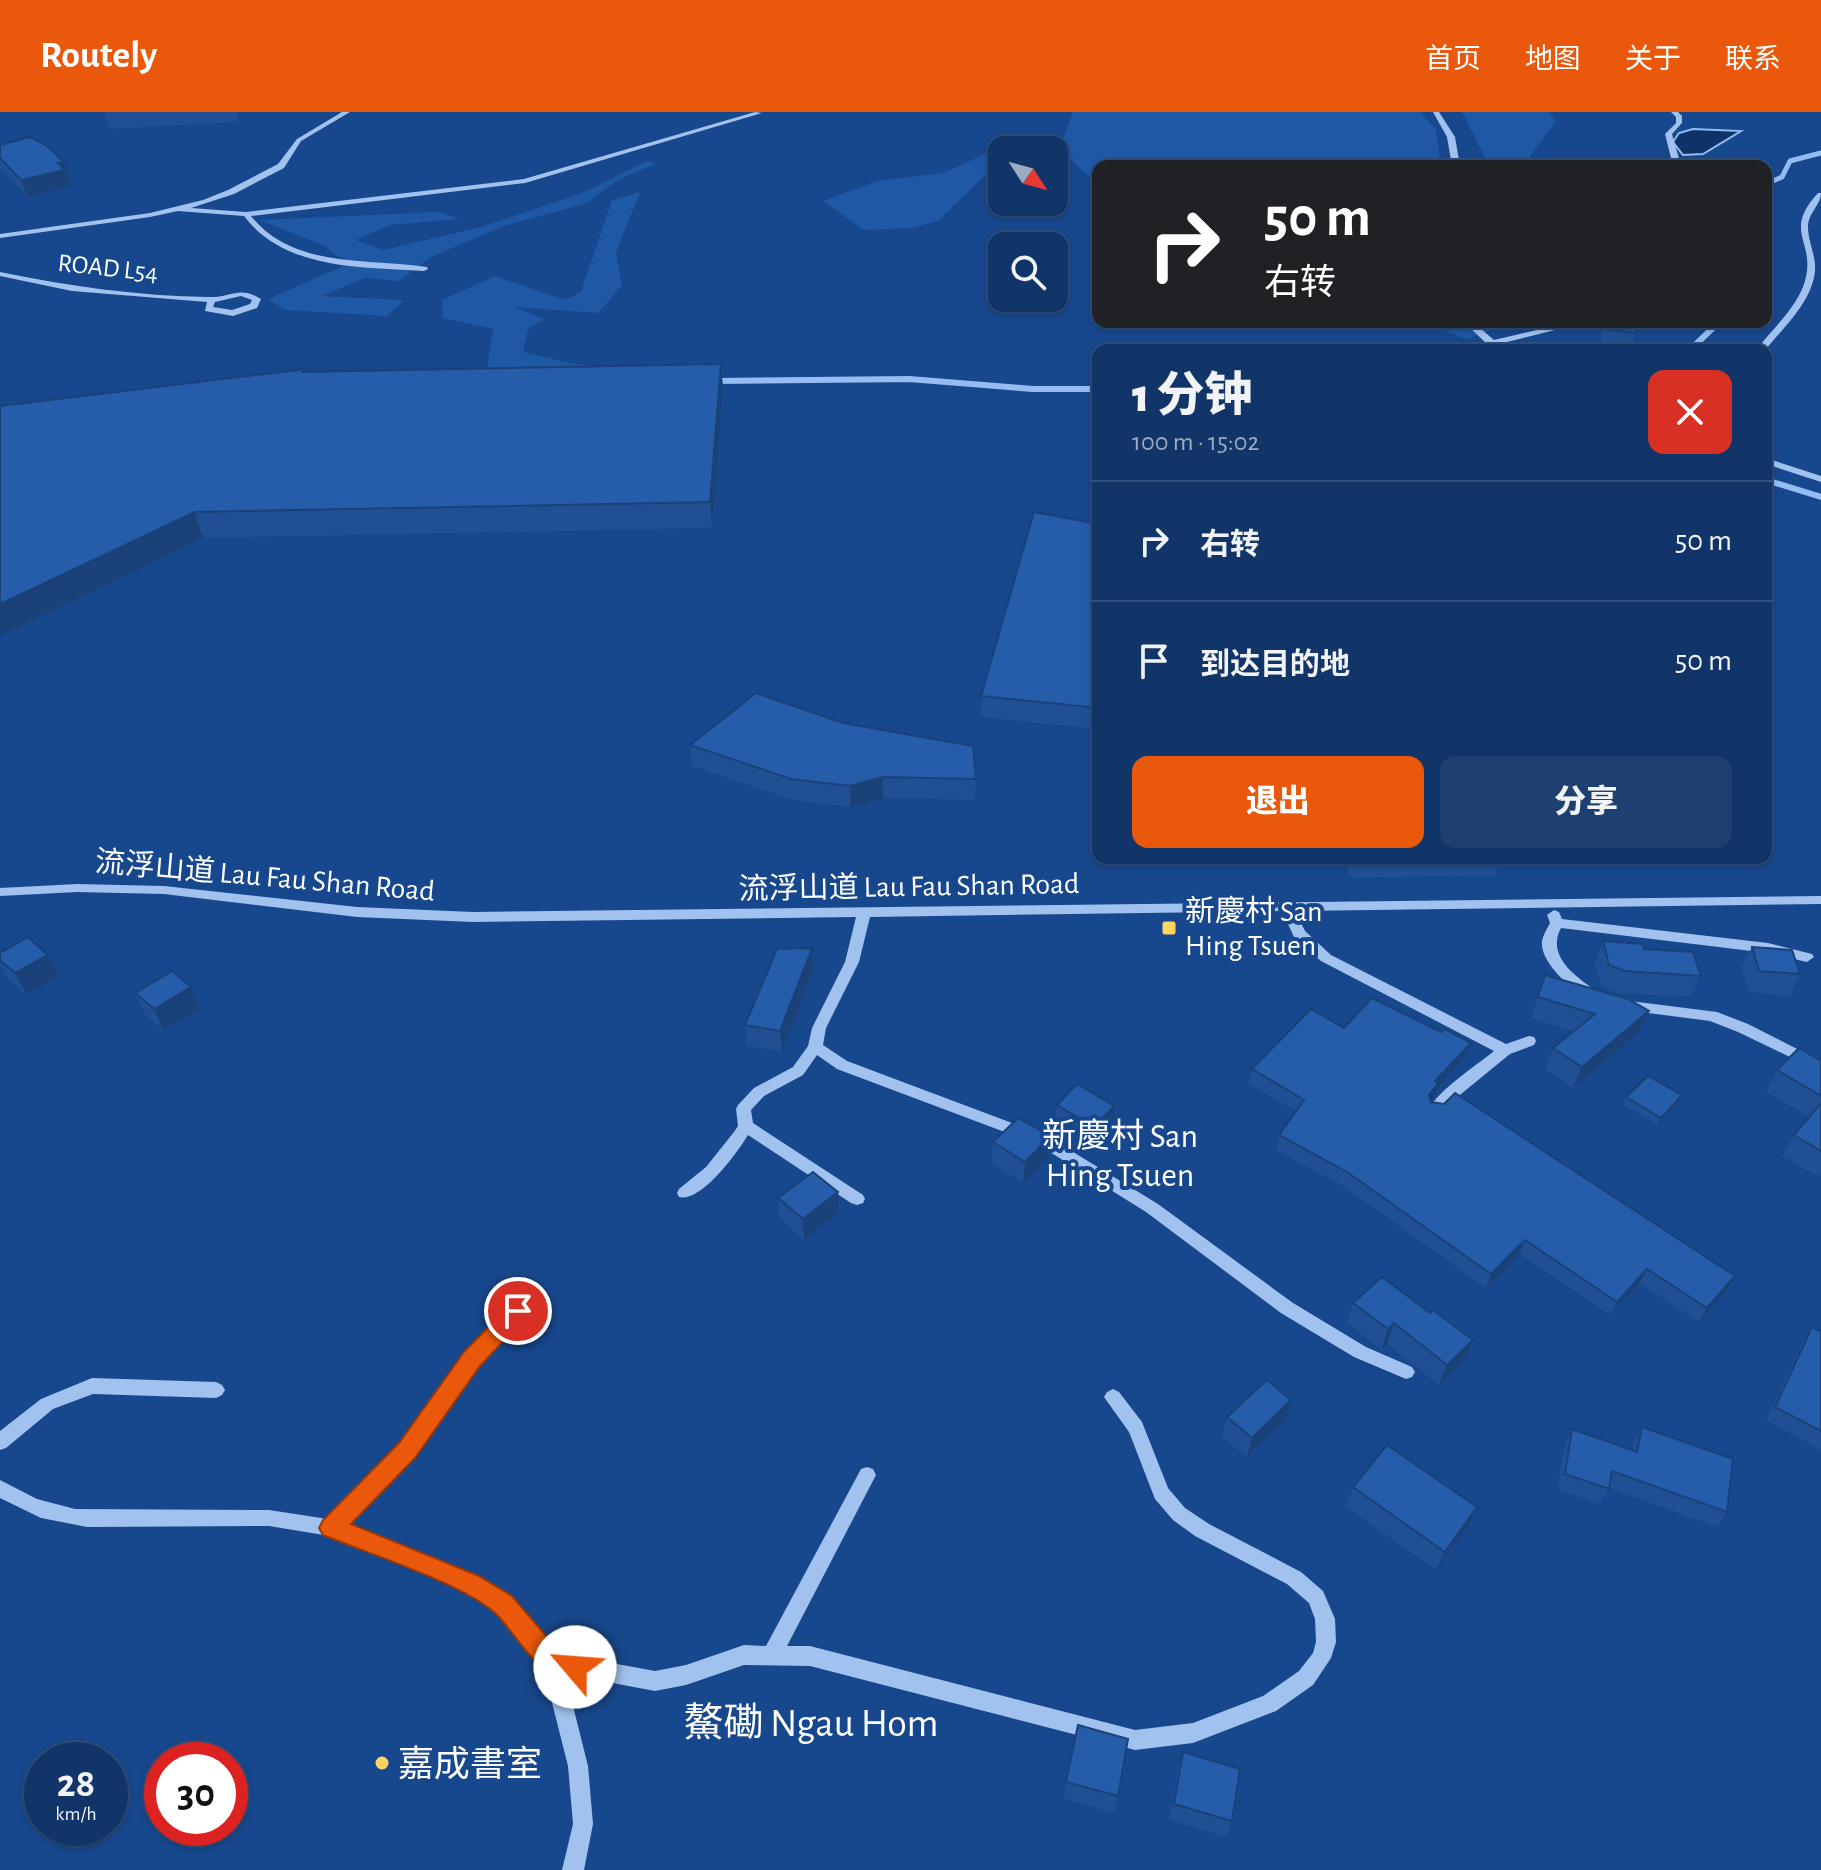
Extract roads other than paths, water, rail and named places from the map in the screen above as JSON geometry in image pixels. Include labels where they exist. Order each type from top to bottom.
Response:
[{"type":"street","points":[[0,236],[180,209],[231,192],[281,166],[299,140],[347,112]]},
{"type":"street","points":[[1436,112],[1451,137],[1455,160]]},
{"type":"street","points":[[1674,112],[1679,116],[1679,123],[1668,134],[1675,160]]},
{"type":"street","points":[[180,209],[246,214],[537,179],[629,149],[759,113]]},
{"type":"street","points":[[1765,344],[1800,297],[1811,275],[1804,239],[1805,222],[1810,204],[1821,195]]},
{"type":"street","points":[[246,214],[262,237],[283,248],[346,262],[424,269]]},
{"type":"street","name":"ROAD L54","points":[[0,274],[72,289],[212,300],[235,293],[250,294],[257,299],[248,309],[225,314],[208,309],[212,300]]},
{"type":"street","points":[[1475,328],[1491,343],[1557,328]]},
{"type":"street","points":[[1772,463],[1821,479]]},
{"type":"street","name":"流浮山道 Lau Fau Shan Road","points":[[0,892],[77,888],[164,890],[327,909],[445,917],[1821,900]]},
{"type":"street","points":[[1549,903],[1557,923],[1549,939],[1549,950],[1569,976],[1609,1002],[1712,1016],[1821,1067]]},
{"type":"street","points":[[1287,907],[1299,934],[1326,958],[1505,1050]]},
{"type":"street","points":[[685,1193],[732,1150],[746,1126],[743,1109],[759,1092],[798,1071],[815,1047],[819,1028],[852,962],[864,912]]},
{"type":"street","points":[[1557,923],[1768,948],[1807,957]]},
{"type":"street","points":[[1434,1111],[1505,1050],[1529,1041]]},
{"type":"street","points":[[815,1047],[842,1065],[1042,1140],[1152,1208],[1287,1308],[1360,1352],[1406,1372]]},
{"type":"street","points":[[746,1126],[857,1199]]},
{"type":"street","points":[[331,1528],[407,1450],[472,1359],[518,1311]]},
{"type":"street","points":[[0,1442],[47,1404],[92,1386],[216,1390]]},
{"type":"street","points":[[552,1662],[655,1681],[686,1675],[744,1655],[773,1653],[810,1656],[1135,1740],[1193,1733],[1269,1704],[1290,1691],[1321,1658],[1326,1642],[1325,1619],[1316,1597],[1294,1578],[1202,1530],[1179,1514],[1161,1493],[1136,1428],[1113,1397]]},
{"type":"street","points":[[773,1653],[867,1475]]},
{"type":"street","points":[[0,1488],[20,1503],[60,1516],[87,1519],[269,1518],[331,1528],[470,1584],[503,1604],[552,1662],[578,1766],[583,1824],[573,1870]]},
{"type":"waterway","points":[[1772,181],[1782,177],[1790,161],[1821,153]]},
{"type":"waterway","points":[[1696,344],[1713,328]]},
{"type":"waterway","points":[[713,381],[909,379],[1033,389],[1092,389]]},
{"type":"waterway","points":[[1772,482],[1821,497]]},
{"type":"place","name":"新慶村 San Hing Tsuen","points":[[1169,928]]},
{"type":"place","name":"嘉成書室","points":[[382,1763]]},
{"type":"district","name":"新慶村 San Hing Tsuen","points":[[1120,1154]]},
{"type":"district","name":"鰲磡 Ngau Hom","points":[[811,1722]]}]
